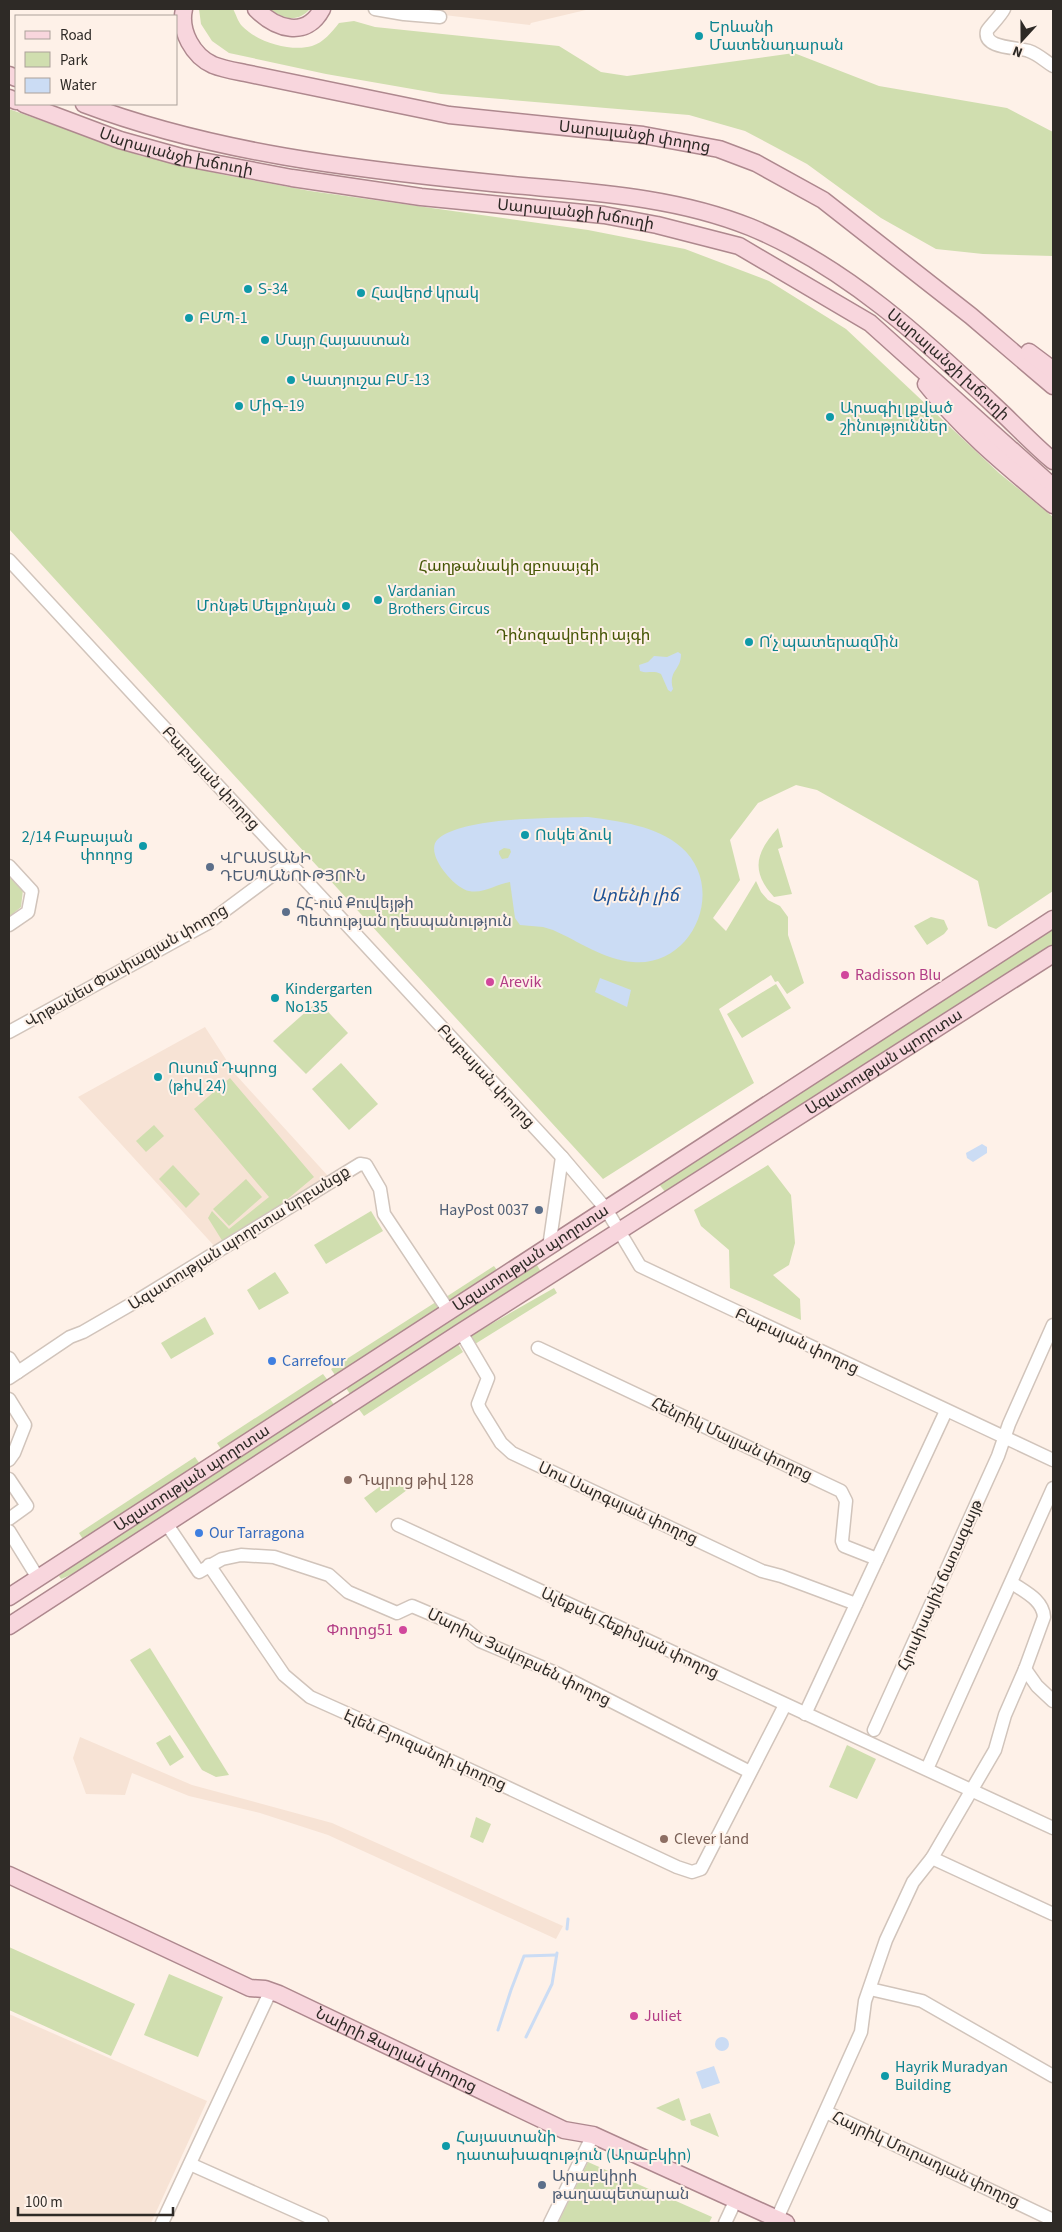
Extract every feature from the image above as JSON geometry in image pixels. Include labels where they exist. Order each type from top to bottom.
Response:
[{"type":"main road","name":"Սարալանջի փողոց","points":[[184,9],[183,26],[188,40],[198,55],[214,65],[449,115],[634,134],[681,141],[719,149],[756,163],[823,200],[977,321],[1053,386]]},
{"type":"main road","points":[[256,9],[280,25],[297,29],[309,25],[322,9]]},
{"type":"main road","name":"Սարալանջի խճուղի","points":[[27,105],[120,140],[181,157],[292,178],[421,197],[604,215],[657,225],[739,246],[870,323],[1053,487]]},
{"type":"main road","name":"Սարալանջի խճուղի","points":[[87,105],[184,137],[295,158],[419,176],[656,200],[701,210],[750,227],[771,236],[838,274],[885,308],[1053,461]]},
{"type":"main road","points":[[739,246],[738,238],[742,230],[750,227]]},
{"type":"main road","points":[[977,321],[1024,348],[1053,370]]},
{"type":"main road","points":[[897,347],[942,405],[1012,471],[1053,505]]},
{"type":"main road","points":[[998,409],[1053,447]]},
{"type":"main road","name":"Ազատության պողոտա","points":[[9,1597],[448,1310],[549,1247],[1053,919]]},
{"type":"main road","name":"Ազատության պողոտա","points":[[9,1626],[461,1332],[1053,954]]},
{"type":"main road","name":"Նաիրի Զարյան փողոց","points":[[9,1875],[250,1988],[275,1992],[564,2130],[591,2139],[776,2222]]},
{"type":"main road","name":"Նաիրի Զարյան փողոց","points":[[591,2139],[732,2208],[776,2222]]},
{"type":"street","points":[[376,9],[440,17]]},
{"type":"street","points":[[1004,9],[995,23],[989,26],[987,31],[988,38],[993,43],[1031,52],[1052,65]]},
{"type":"street","name":"Բաբայան փողոց","points":[[9,560],[562,1158],[606,1209],[640,1266],[1053,1460]]},
{"type":"street","name":"Վրթանես Փափազյան փողոց","points":[[9,1032],[208,923],[290,862]]},
{"type":"street","points":[[9,866],[32,890],[28,912],[9,925]]},
{"type":"street","points":[[549,1247],[562,1158]]},
{"type":"street","name":"Ազատության պողոտա նրբանցք","points":[[14,1375],[70,1337],[84,1332],[135,1302],[360,1164],[366,1165],[380,1189],[384,1214],[448,1310]]},
{"type":"street","name":"Հյուսիսային ճառագայթ","points":[[874,1730],[1006,1438],[1009,1424],[1053,1325]]},
{"type":"street","name":"Սոս Սարգսյան փողոց","points":[[461,1332],[488,1378],[478,1404],[506,1450],[762,1571],[856,1604]]},
{"type":"street","name":"Հենրիկ Մալյան փողոց","points":[[538,1348],[841,1491],[846,1501],[842,1541],[844,1546],[877,1559]]},
{"type":"street","points":[[9,1358],[14,1375]]},
{"type":"street","points":[[9,1399],[25,1425],[14,1453],[9,1460]]},
{"type":"street","points":[[805,1714],[946,1411]]},
{"type":"street","points":[[9,1479],[26,1506],[9,1519]]},
{"type":"street","points":[[927,1770],[1053,1488]]},
{"type":"street","name":"Մարիա Յակոբսեն փողոց","points":[[166,1523],[198,1572],[222,1559],[241,1555],[274,1557],[329,1575],[348,1592],[396,1612],[412,1606],[464,1628],[480,1641],[558,1674],[750,1772]]},
{"type":"street","name":"Ալեքսեյ Հեքիմյան փողոց","points":[[398,1525],[1053,1828]]},
{"type":"street","points":[[9,1532],[38,1578]]},
{"type":"street","name":"Էլեն Բյուզանդի փողոց","points":[[210,1565],[284,1675],[310,1697],[413,1743],[677,1867],[692,1872],[701,1869],[750,1772]]},
{"type":"street","points":[[776,2222],[861,2032],[864,2001],[870,1989],[880,1953],[913,1882],[932,1858],[974,1790],[995,1750],[1004,1715],[1025,1669],[1044,1617],[1044,1609],[1039,1602],[1012,1583]]},
{"type":"street","points":[[1025,1669],[1037,1686],[1053,1701]]},
{"type":"street","points":[[750,1772],[785,1705]]},
{"type":"street","points":[[932,1858],[1053,1914]]},
{"type":"street","points":[[870,1989],[922,2001],[1053,2076]]},
{"type":"street","points":[[162,2223],[193,2165],[275,1992]]},
{"type":"street","name":"Հայրիկ Մուրադյան փողոց","points":[[826,2112],[1053,2220]]},
{"type":"street","points":[[550,2223],[591,2139]]},
{"type":"street","points":[[170,2223],[193,2165]]},
{"type":"street","points":[[193,2165],[322,2223]]},
{"type":"street","points":[[725,2223],[732,2208]]},
{"type":"shaded area","points":[[427,9],[590,9],[531,23],[530,25],[427,13]]},
{"type":"shaded area","points":[[205,1027],[236,1075],[328,1176],[217,1249],[78,1097]]},
{"type":"shaded area","points":[[80,1737],[192,1785],[332,1823],[563,1926],[556,1939],[328,1835],[260,1813],[189,1796],[132,1773],[125,1795],[86,1794],[73,1758]]},
{"type":"shaded area","points":[[9,2014],[207,2101],[151,2223],[9,2223]]},
{"type":"green space","points":[[199,9],[233,9],[248,32],[265,41],[285,47],[304,48],[312,46],[324,40],[339,23],[354,21],[375,27],[559,46],[601,72],[627,76],[794,53],[879,86],[1007,108],[1053,132],[1053,256],[983,254],[936,249],[881,218],[807,164],[745,131],[689,115],[441,94],[326,74],[229,53],[212,41],[201,24]]},
{"type":"green space","points":[[269,9],[310,9],[300,16],[290,18]]},
{"type":"green space","name":"Հաղթանակի զբոսայգի","points":[[9,109],[141,156],[225,175],[310,191],[588,230],[685,249],[769,281],[846,329],[999,473],[1053,517],[1053,891],[996,929],[988,926],[978,881],[817,790],[796,785],[758,803],[730,840],[740,880],[713,918],[726,931],[756,881],[761,892],[768,900],[780,906],[788,917],[788,935],[804,983],[787,994],[771,975],[719,1009],[754,1083],[603,1179],[9,529]]},
{"type":"green space","points":[[778,828],[783,847],[778,849],[792,894],[774,897],[761,879],[759,862],[765,845]]},
{"type":"green space","points":[[9,875],[23,890],[21,907],[9,917]]},
{"type":"green space","points":[[931,917],[944,920],[948,929],[944,934],[927,945],[914,926]]},
{"type":"green space","points":[[1053,929],[1053,945],[666,1193],[658,1183]]},
{"type":"green space","points":[[776,984],[791,1008],[742,1038],[727,1014]]},
{"type":"green space","points":[[318,1001],[348,1033],[306,1074],[273,1041]]},
{"type":"green space","points":[[341,1063],[378,1104],[349,1130],[312,1089]]},
{"type":"green space","points":[[230,1078],[314,1177],[278,1207],[223,1242],[208,1218],[212,1211],[229,1229],[269,1197],[194,1109]]},
{"type":"green space","points":[[154,1125],[164,1136],[146,1152],[136,1141]]},
{"type":"green space","points":[[173,1165],[200,1194],[186,1208],[159,1179]]},
{"type":"green space","points":[[768,1165],[791,1195],[795,1243],[789,1265],[773,1275],[800,1299],[801,1320],[730,1288],[729,1250],[701,1226],[694,1210]]},
{"type":"green space","points":[[246,1179],[262,1197],[229,1226],[213,1209]]},
{"type":"green space","points":[[371,1211],[383,1231],[326,1264],[314,1245]]},
{"type":"green space","points":[[537,1265],[541,1272],[350,1394],[346,1388]]},
{"type":"green space","points":[[494,1266],[499,1273],[451,1304],[446,1297]]},
{"type":"green space","points":[[275,1272],[289,1293],[259,1310],[247,1290]]},
{"type":"green space","points":[[554,1288],[557,1293],[475,1344],[470,1336]]},
{"type":"green space","points":[[439,1300],[445,1308],[337,1378],[331,1369]]},
{"type":"green space","points":[[205,1317],[214,1334],[171,1359],[161,1343]]},
{"type":"green space","points":[[458,1344],[463,1352],[364,1416],[358,1408]]},
{"type":"green space","points":[[323,1374],[329,1382],[223,1452],[217,1443]]},
{"type":"green space","points":[[330,1399],[335,1406],[75,1573],[61,1579],[59,1576],[70,1566]]},
{"type":"green space","points":[[195,1457],[202,1467],[86,1544],[79,1533]]},
{"type":"green space","points":[[396,1475],[407,1490],[376,1513],[364,1498]]},
{"type":"green space","points":[[150,1648],[229,1775],[216,1777],[202,1770],[130,1660]]},
{"type":"green space","points":[[170,1735],[184,1757],[170,1766],[156,1743]]},
{"type":"green space","points":[[847,1745],[876,1759],[857,1799],[829,1787]]},
{"type":"green space","points":[[476,1817],[491,1824],[483,1843],[470,1837]]},
{"type":"green space","points":[[9,1947],[135,2004],[111,2056],[9,2010]]},
{"type":"green space","points":[[169,1974],[223,1997],[198,2057],[144,2035]]},
{"type":"green space","points":[[679,2098],[686,2120],[683,2121],[656,2108]]},
{"type":"green space","points":[[710,2113],[719,2137],[691,2125],[690,2120]]},
{"type":"green space","points":[[588,2162],[712,2217],[709,2223],[558,2223]]},
{"type":"water","points":[[678,652],[681,654],[680,660],[673,674],[673,689],[671,692],[668,690],[661,674],[640,671],[639,665],[648,662],[654,656],[667,657]]},
{"type":"water","name":"Արենի լիճ","points":[[588,817],[612,820],[649,829],[661,834],[681,847],[695,864],[701,883],[702,902],[697,921],[687,938],[673,952],[654,960],[623,961],[602,954],[553,930],[520,925],[515,918],[510,882],[474,892],[463,889],[443,870],[435,853],[434,845],[438,839],[467,826],[510,820]],"holes":[[[504,848],[510,849],[511,852],[508,858],[502,859],[499,851]]]},
{"type":"water","points":[[600,978],[631,990],[627,1007],[595,992]]},
{"type":"water","points":[[982,1144],[987,1147],[987,1153],[973,1162],[967,1158],[966,1153]]},
{"type":"water","points":[[722,2037],[727,2039],[729,2044],[727,2049],[722,2051],[717,2049],[715,2044],[717,2039]]},
{"type":"water","points":[[714,2066],[720,2083],[702,2089],[696,2072]]},
{"type":"waterway","points":[[567,1929],[568,1919]]},
{"type":"waterway","points":[[526,2037],[552,1984],[557,1953]]},
{"type":"waterway","points":[[498,2030],[524,1956],[556,1955]]},
{"type":"place","name":"Երևանի Մատենադարան","points":[[699,36]]},
{"type":"place","name":"Տ-34","points":[[248,289]]},
{"type":"place","name":"Հավերժ կրակ","points":[[361,293]]},
{"type":"place","name":"ԲՄՊ-1","points":[[189,318]]},
{"type":"place","name":"Մայր Հայաստան","points":[[265,340]]},
{"type":"place","name":"Կատյուշա ԲՄ-13","points":[[291,380]]},
{"type":"place","name":"ՄիԳ-19","points":[[239,406]]},
{"type":"place","name":"Արագիլ լքված շինություններ","points":[[830,417]]},
{"type":"place","name":"Vardanian Brothers Circus","points":[[378,600]]},
{"type":"place","name":"Մոնթե Մելքոնյան","points":[[346,606]]},
{"type":"place","name":"Ո՛չ պատերազմին","points":[[749,642]]},
{"type":"place","name":"Ոսկե ձուկ","points":[[525,835]]},
{"type":"place","name":"2/14 Բաբայան փողոց","points":[[143,846]]},
{"type":"place","name":"ՎՐԱՍՏԱՆԻ ԴԵՍՊԱՆՈՒԹՅՈՒՆ","points":[[210,867]]},
{"type":"place","name":"ՀՀ-ում Քուվեյթի Պետության դեսպանություն","points":[[286,912]]},
{"type":"place","name":"Radisson Blu","points":[[845,975]]},
{"type":"place","name":"Arevik","points":[[490,982]]},
{"type":"place","name":"Kindergarten No135","points":[[275,998]]},
{"type":"place","name":"Ուսում Դպրոց (թիվ 24)","points":[[158,1077]]},
{"type":"place","name":"HayPost 0037","points":[[539,1210]]},
{"type":"place","name":"Carrefour","points":[[272,1361]]},
{"type":"place","name":"Դպրոց թիվ 128","points":[[348,1480]]},
{"type":"place","name":"Our Tarragona","points":[[199,1533]]},
{"type":"place","name":"Փողոց51","points":[[403,1630]]},
{"type":"place","name":"Clever land","points":[[664,1839]]},
{"type":"place","name":"Juliet","points":[[634,2016]]},
{"type":"place","name":"Hayrik Muradyan Building","points":[[885,2076]]},
{"type":"place","name":"Հայաստանի դատախազություն (Արաբկիր)","points":[[446,2146]]},
{"type":"place","name":"Արաբկիրի թաղապետարան","points":[[542,2185]]},
{"type":"park label","name":"Դինոզավրերի այգի","points":[[573,635]]}]
